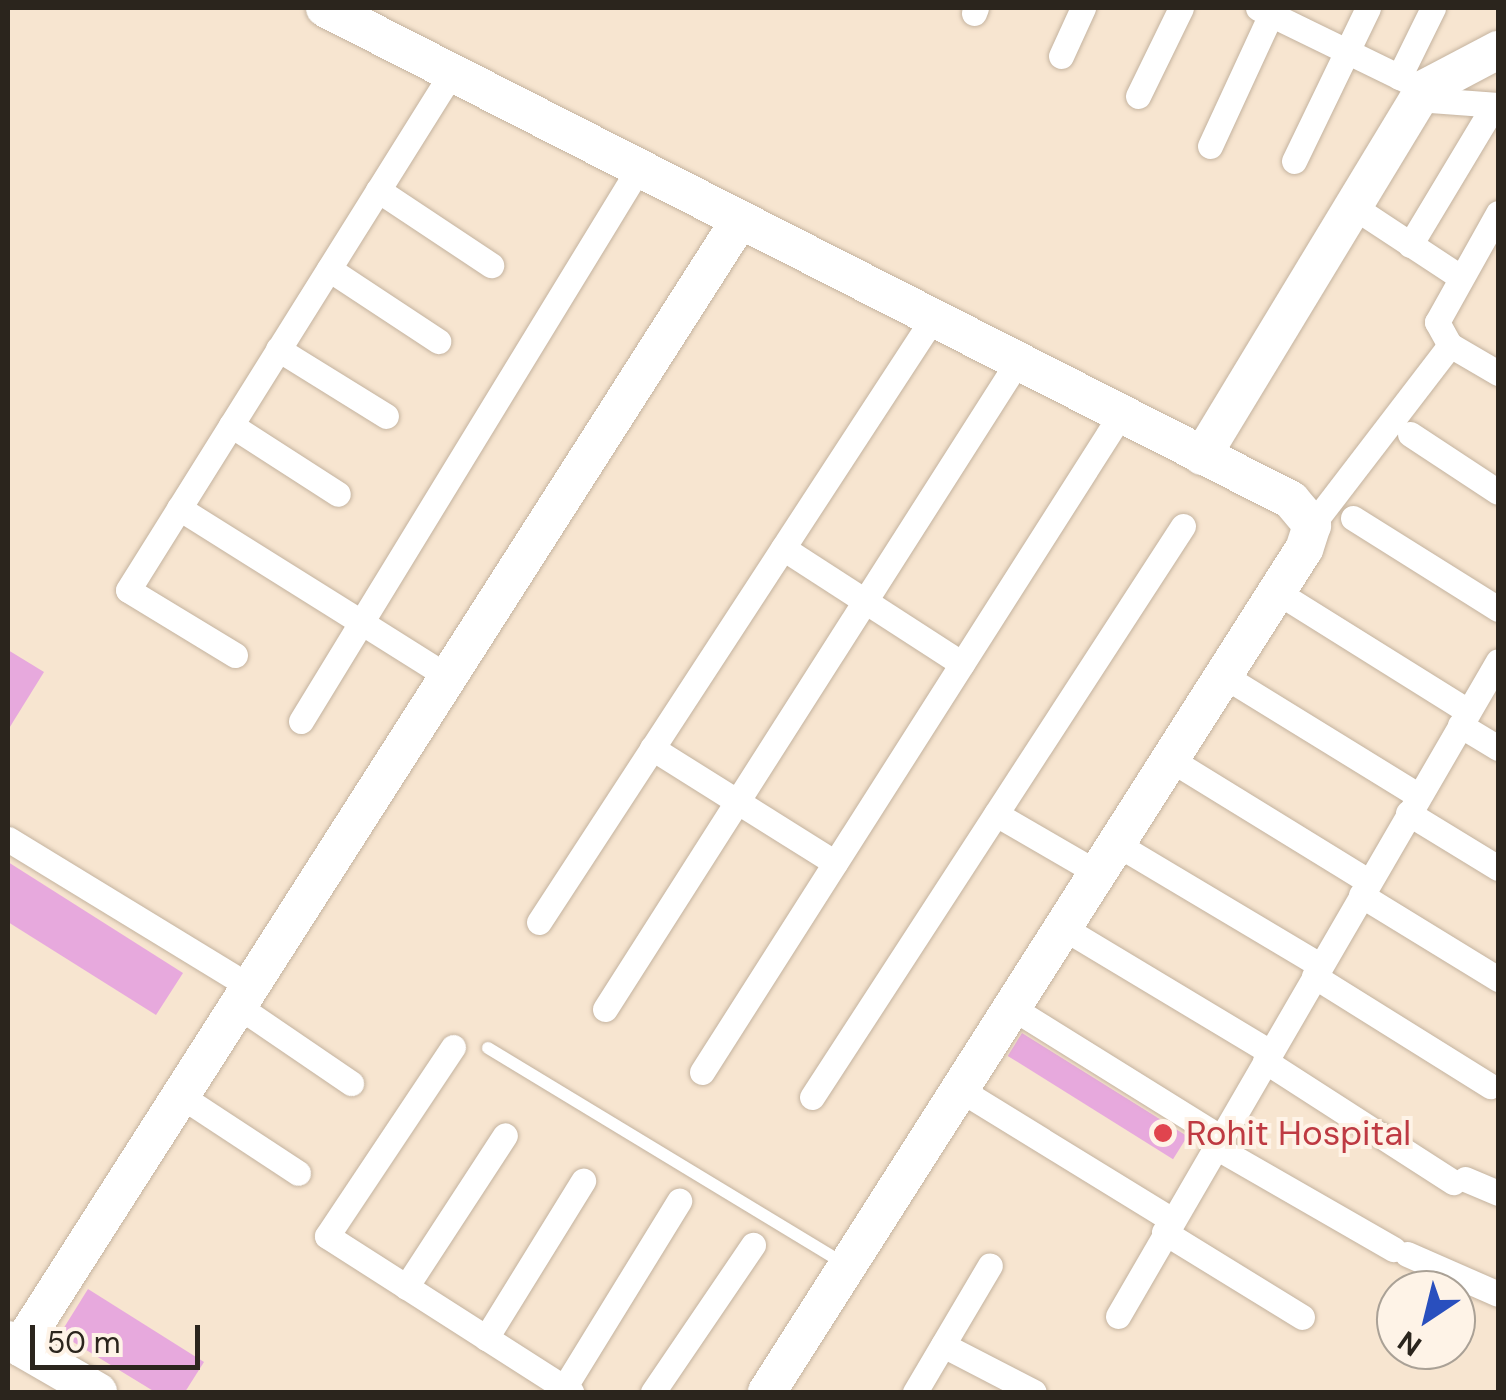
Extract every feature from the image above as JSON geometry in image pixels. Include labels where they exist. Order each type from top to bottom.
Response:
[{"type":"street","points":[[325,8],[1290,500],[1312,525]]},
{"type":"street","points":[[1061,56],[1083,8]]},
{"type":"street","points":[[1138,96],[1182,8]]},
{"type":"street","points":[[1294,161],[1368,8]]},
{"type":"street","points":[[1202,456],[1354,207],[1413,88],[1433,8]]},
{"type":"street","points":[[1210,146],[1261,9],[1413,88],[1496,105],[1410,244]]},
{"type":"street","points":[[1413,88],[1498,50]]},
{"type":"street","points":[[234,655],[128,590],[452,72]]},
{"type":"street","points":[[301,720],[639,168]]},
{"type":"street","points":[[378,190],[491,265]]},
{"type":"street","points":[[1354,207],[1460,277]]},
{"type":"street","points":[[1498,212],[1437,322],[1450,345],[1498,373]]},
{"type":"street","points":[[98,1392],[14,1344],[181,1096],[740,220]]},
{"type":"street","points":[[328,269],[438,341]]},
{"type":"street","points":[[539,922],[932,318]]},
{"type":"street","points":[[768,1392],[1312,525],[1450,345]]},
{"type":"street","points":[[278,349],[386,416]]},
{"type":"street","points":[[604,1009],[1018,362]]},
{"type":"street","points":[[702,1072],[1121,414]]},
{"type":"street","points":[[231,425],[338,494]]},
{"type":"street","points":[[1410,434],[1498,492]]},
{"type":"street","points":[[179,508],[448,677]]},
{"type":"street","points":[[1352,518],[1498,610]]},
{"type":"street","points":[[812,1097],[1183,526]]},
{"type":"street","points":[[783,548],[962,664]]},
{"type":"street","points":[[1274,590],[1464,718],[1498,748]]},
{"type":"street","points":[[1118,1316],[1498,661]]},
{"type":"street","points":[[1221,674],[1413,804],[1498,868]]},
{"type":"street","points":[[652,748],[834,863]]},
{"type":"street","points":[[1168,758],[1498,978]]},
{"type":"street","points":[[996,814],[1105,858],[1317,970],[1490,1086]]},
{"type":"street","points":[[8,839],[244,997],[351,1083]]},
{"type":"street","points":[[1062,927],[1459,1180],[1498,1193]]},
{"type":"street","points":[[1011,1007],[1217,1141],[1400,1252],[1498,1294]]},
{"type":"street","points":[[453,1047],[328,1236],[567,1390],[679,1201]]},
{"type":"street","points":[[959,1090],[1302,1318]]},
{"type":"street","points":[[181,1096],[298,1173]]},
{"type":"street","points":[[406,1287],[505,1135]]},
{"type":"street","points":[[486,1338],[583,1181]]},
{"type":"street","points":[[654,1392],[753,1245]]},
{"type":"street","points":[[915,1392],[990,1265]]},
{"type":"street","points":[[943,1345],[1034,1392]]},
{"type":"lane","points":[[488,1048],[848,1266]]},
{"type":"building","points":[[8,650],[44,672],[8,730]]},
{"type":"building","points":[[8,862],[183,973],[156,1015],[8,922]]},
{"type":"building","points":[[1022,1033],[1187,1136],[1173,1159],[1008,1056]]},
{"type":"building","points":[[88,1289],[204,1362],[185,1392],[155,1392],[60,1334]]},
{"type":"place","name":"Rohit Hospital","points":[[1163,1133]]}]
